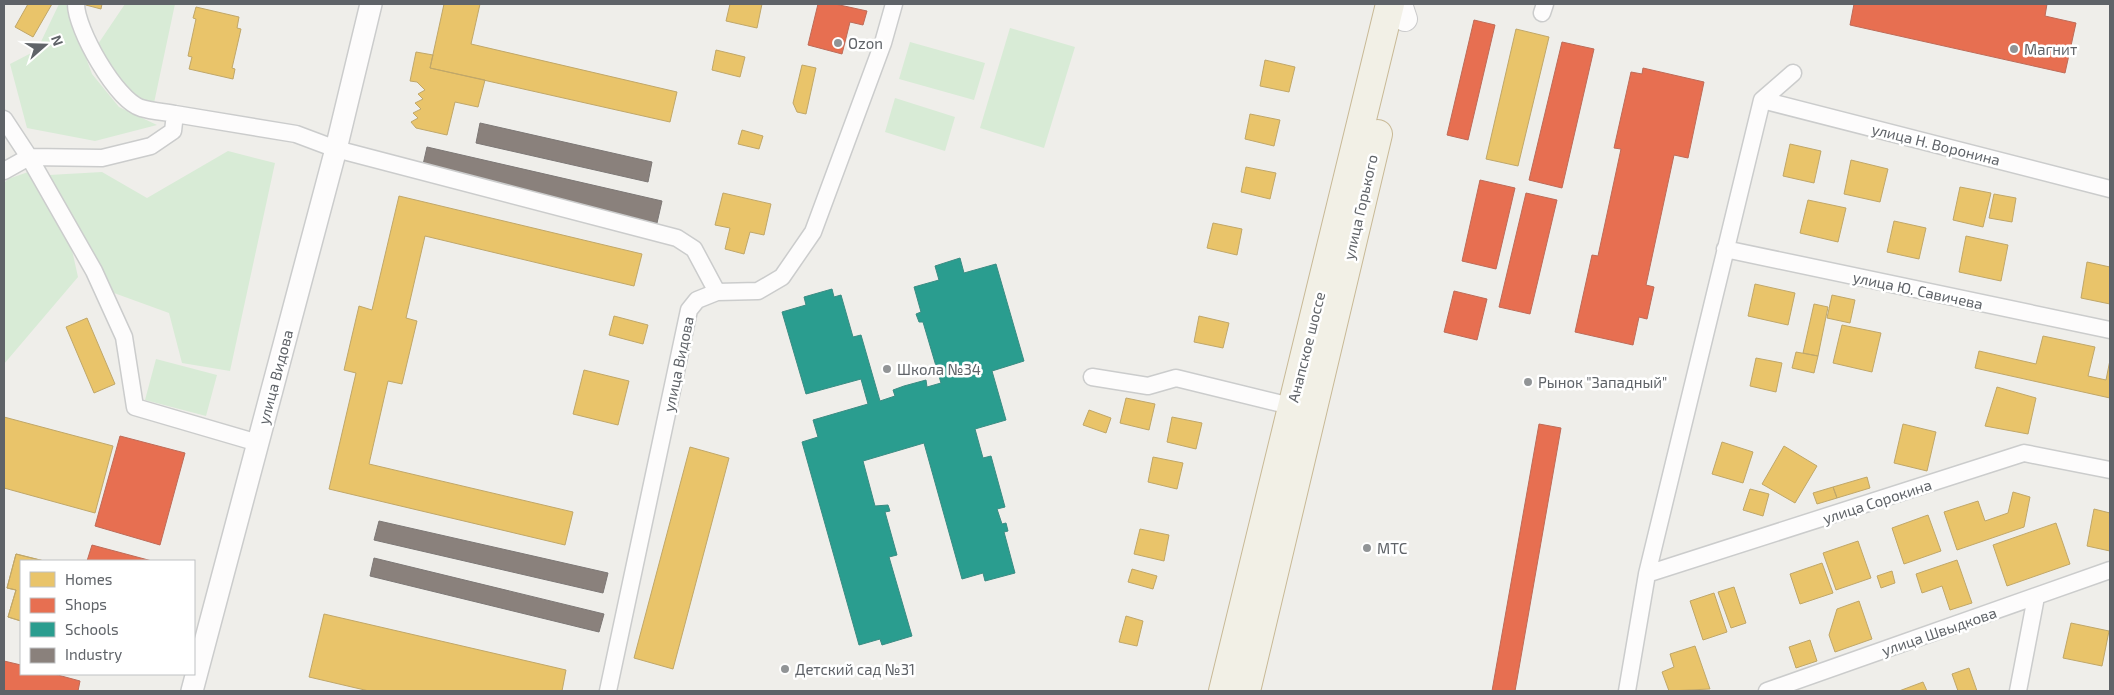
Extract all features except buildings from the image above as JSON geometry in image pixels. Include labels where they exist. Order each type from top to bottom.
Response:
[{"type":"highway","name":"улица Горького","points":[[1302,409],[1401,8]]},
{"type":"highway","name":"Анапское шоссе","points":[[1223,691],[1302,409]]},
{"type":"highway","name":"Анапское шоссе","points":[[1246,691],[1302,409]]},
{"type":"street","points":[[76,4],[92,50],[121,94],[140,108],[296,134],[336,149],[677,238],[694,249],[717,292]]},
{"type":"street","name":"улица Видова","points":[[192,691],[336,149],[371,4]]},
{"type":"street","name":"улица Видова","points":[[608,691],[689,310],[697,300],[717,292],[758,291],[782,277],[812,232],[883,43],[894,4]]},
{"type":"street","points":[[1627,691],[1647,574],[1762,100],[1793,73]]},
{"type":"street","name":"улица Н. Воронина","points":[[1762,100],[2110,189]]},
{"type":"street","points":[[4,171],[29,157],[102,158],[151,146],[173,131],[175,114]]},
{"type":"street","points":[[4,119],[29,157],[94,271],[124,337],[135,407],[258,443]]},
{"type":"street","name":"улица Ю. Савичева","points":[[1725,249],[2110,330]]},
{"type":"street","points":[[1092,377],[1148,386],[1176,378],[1302,409]]},
{"type":"street","name":"улица Сорокина","points":[[1647,574],[2024,453],[2110,470]]},
{"type":"street","name":"улица Швыдкова","points":[[1766,691],[2110,570]]},
{"type":"street","points":[[2018,691],[2036,597]]},
{"type":"green space","points":[[59,4],[66,4],[92,74],[119,107],[157,125],[95,141],[27,128],[10,64],[37,50]]},
{"type":"green space","points":[[125,4],[175,4],[154,103],[141,102],[126,89],[96,47]]},
{"type":"green space","points":[[1010,28],[1075,47],[1044,148],[980,128]]},
{"type":"green space","points":[[910,42],[985,63],[974,100],[899,79]]},
{"type":"green space","points":[[895,98],[955,117],[945,151],[885,132]]},
{"type":"green space","points":[[228,151],[275,163],[230,371],[182,363],[169,313],[114,293],[49,175],[102,172],[147,198]]},
{"type":"green space","points":[[31,171],[72,250],[78,277],[4,364],[4,183],[8,179]]},
{"type":"green space","points":[[156,359],[217,375],[206,416],[145,400]]},
{"type":"place","name":"Ozon","points":[[838,43]]},
{"type":"place","name":"Магнит","points":[[2014,49]]},
{"type":"place","name":"Школа №34","points":[[887,369]]},
{"type":"place","name":"Рынок \"Западный\"","points":[[1528,382]]},
{"type":"place","name":"МТС","points":[[1367,548]]},
{"type":"place","name":"Детский сад №31","points":[[785,669]]}]
